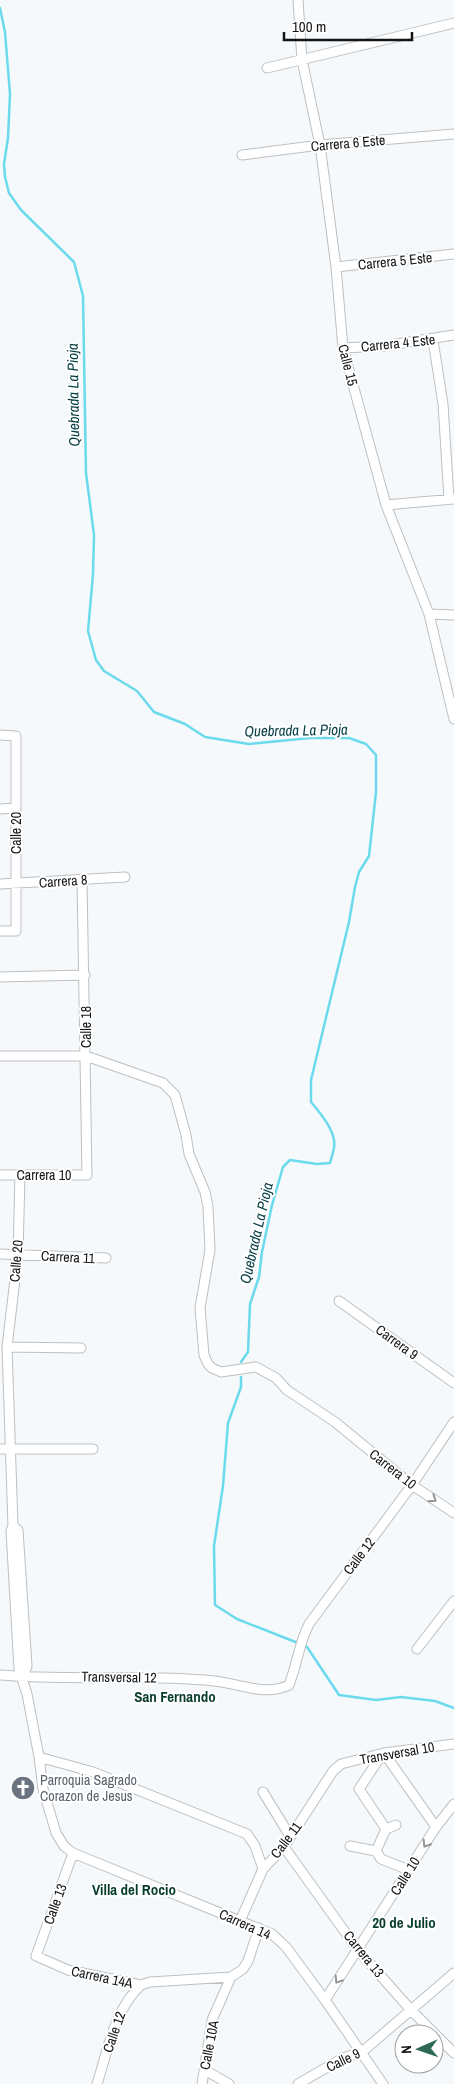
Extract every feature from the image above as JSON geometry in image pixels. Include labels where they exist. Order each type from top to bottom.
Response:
[{"type":"street","name":"Calle 15","points":[[298,0],[302,60],[320,145],[336,267],[343,348],[386,505],[428,614],[454,719]]},
{"type":"street","points":[[267,68],[454,23]]},
{"type":"street","name":"Carrera 6 Este","points":[[242,155],[320,145],[454,134]]},
{"type":"street","name":"Carrera 5 Este","points":[[336,267],[454,254]]},
{"type":"street","name":"Carrera 4 Este","points":[[343,348],[384,346],[433,340],[454,335]]},
{"type":"street","points":[[386,505],[452,499],[443,404],[433,340]]},
{"type":"street","points":[[428,614],[454,615]]},
{"type":"street","name":"Calle 20","points":[[0,736],[16,736],[16,930],[0,930]]},
{"type":"street","points":[[0,808],[16,808]]},
{"type":"street","name":"Carrera 8","points":[[0,884],[126,876]]},
{"type":"street","name":"Calle 18","points":[[82,880],[86,975],[88,1175]]},
{"type":"street","points":[[0,977],[86,975]]},
{"type":"street","points":[[0,1056],[86,1056]]},
{"type":"street","name":"Carrera 10","points":[[86,1056],[163,1083],[175,1095],[189,1154],[205,1192],[209,1214],[210,1250],[200,1308],[204,1355],[208,1364],[221,1372],[256,1367],[276,1378],[287,1390],[335,1422],[412,1485],[454,1513]]},
{"type":"street","name":"Carrera 10","points":[[0,1175],[88,1175]]},
{"type":"street","name":"Calle 20","points":[[20,1175],[18,1254],[7,1347],[4,1449],[13,1526],[11,1531],[19,1669],[23,1677],[40,1757],[43,1789],[56,1833],[64,1846],[73,1853]]},
{"type":"street","name":"Carrera 11","points":[[0,1254],[106,1258]]},
{"type":"street","name":"Carrera 9","points":[[340,1301],[454,1383]]},
{"type":"street","points":[[7,1347],[81,1348]]},
{"type":"street","name":"Calle 12","points":[[275,1689],[289,1685],[296,1667],[302,1637],[309,1624],[412,1485],[454,1422]]},
{"type":"street","points":[[4,1449],[93,1449]]},
{"type":"street","points":[[417,1649],[454,1600]]},
{"type":"street","name":"Transversal 12","points":[[0,1675],[23,1677],[139,1677],[216,1681],[257,1689],[275,1689]]},
{"type":"street","name":"Transversal 10","points":[[341,1764],[381,1754],[454,1744]]},
{"type":"street","points":[[386,1829],[359,1789],[381,1754],[436,1827]]},
{"type":"street","points":[[40,1757],[94,1772],[247,1834],[255,1846],[263,1869]]},
{"type":"street","name":"Calle 11","points":[[240,1920],[263,1869],[284,1847],[333,1771],[341,1764]]},
{"type":"street","points":[[262,1792],[290,1836]]},
{"type":"street","name":"Calle 10","points":[[326,2000],[436,1827],[454,1804]]},
{"type":"street","points":[[376,1851],[386,1829],[396,1825]]},
{"type":"street","points":[[350,1846],[376,1851],[381,1859],[409,1870]]},
{"type":"street","name":"Carrera 13","points":[[284,1847],[358,1950],[410,2009],[454,2053]]},
{"type":"street","name":"Carrera 14","points":[[73,1853],[272,1934],[286,1947],[326,2000],[383,2084]]},
{"type":"street","name":"Calle 13","points":[[36,1956],[73,1853]]},
{"type":"street","name":"Calle 10A","points":[[202,2084],[212,2020],[231,1977],[243,1969],[259,1928]]},
{"type":"street","name":"Carrera 14A","points":[[36,1956],[68,1970],[141,1985],[150,1982],[231,1977]]},
{"type":"street","name":"Calle 9","points":[[303,2083],[343,2058],[362,2052],[454,1973]]},
{"type":"street","name":"Calle 12","points":[[98,2084],[117,2021],[124,2005],[132,1993],[141,1985]]},
{"type":"street","points":[[205,2070],[229,2084]]},
{"type":"waterway","name":"Quebrada La Pioja","points":[[0,8],[5,32],[10,94],[8,138],[4,164],[9,193],[21,210],[74,262],[83,296],[86,473],[94,535],[88,631],[96,660],[104,671],[137,691],[154,712],[185,724],[205,737],[249,744],[310,738],[349,738],[366,744],[376,755],[376,792],[369,856],[359,872],[355,887],[349,922],[311,1080],[311,1102],[330,1129],[333,1136],[334,1150],[330,1163],[317,1164],[290,1160],[283,1167],[272,1205],[259,1277],[250,1304],[248,1352],[241,1362]]},
{"type":"waterway","name":"Quebrada La Pioja","points":[[241,1377],[241,1387],[228,1423],[223,1486],[214,1546],[215,1605],[237,1619],[298,1643]]},
{"type":"waterway","name":"Quebrada La Pioja","points":[[304,1645],[339,1695],[376,1700],[401,1697],[435,1701],[454,1708]]},
{"type":"place","name":"Parroquia Sagrado Corazon de Jesus","points":[[23,1788]]},
{"type":"district","name":"San Fernando","points":[[175,1696]]},
{"type":"district","name":"Villa del Rocio","points":[[134,1889]]},
{"type":"district","name":"20 de Julio","points":[[404,1922]]}]
